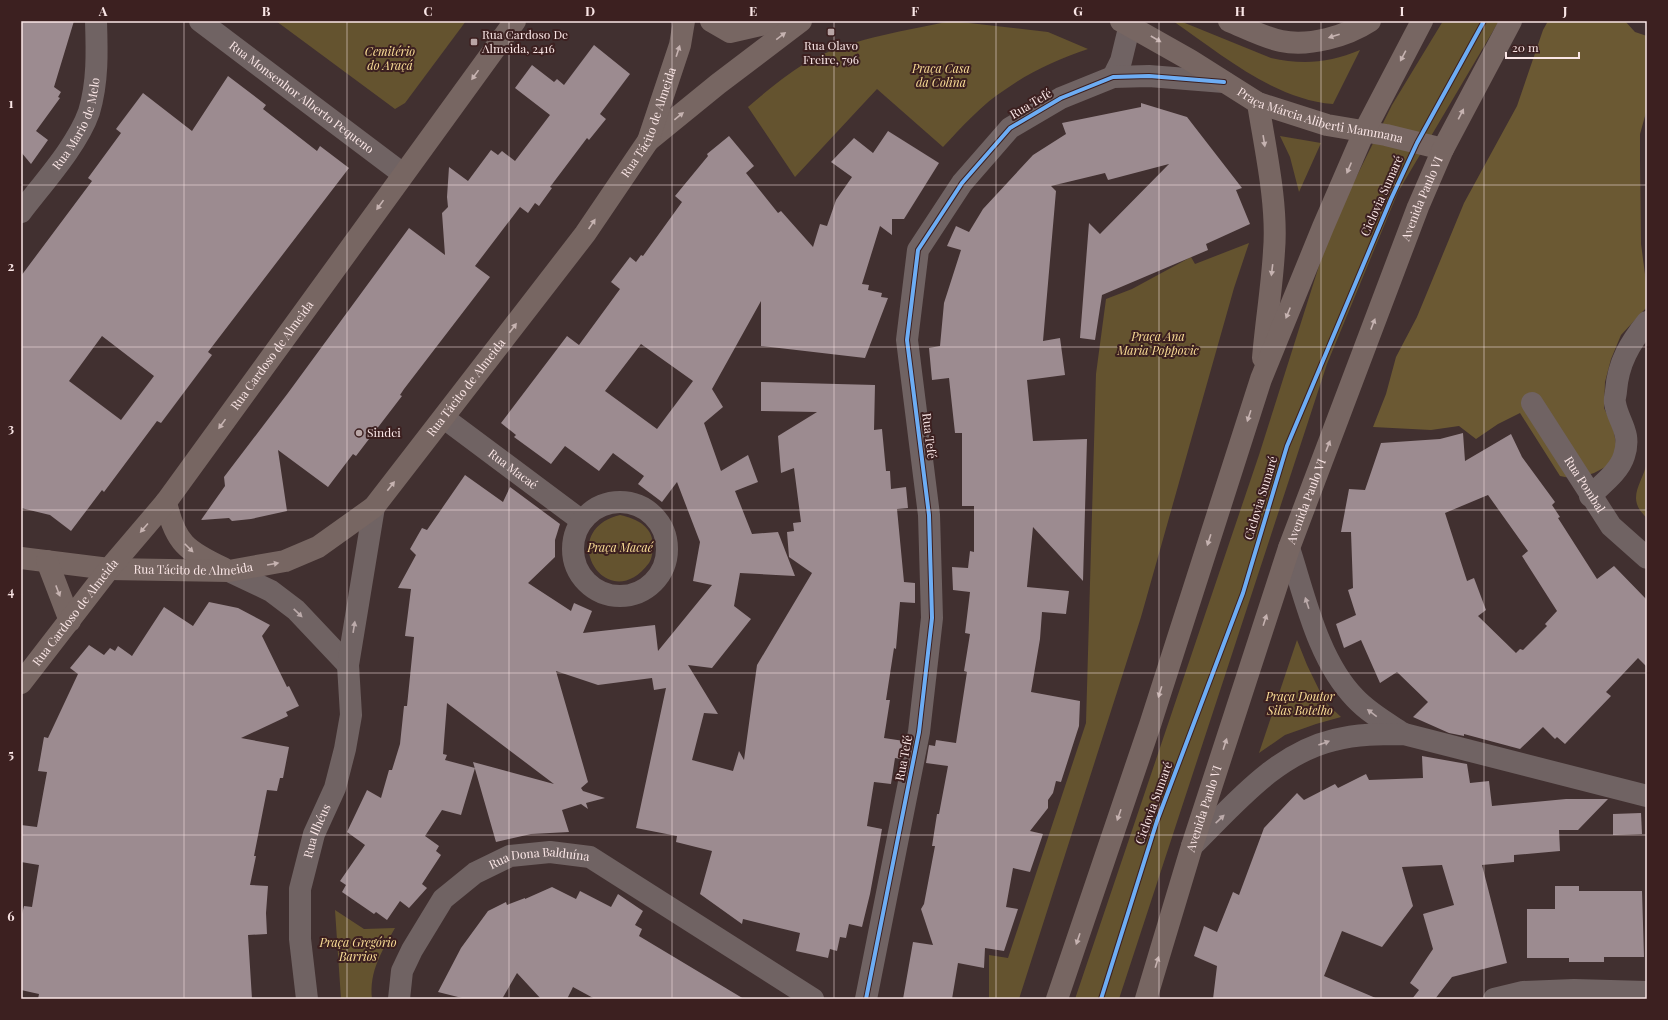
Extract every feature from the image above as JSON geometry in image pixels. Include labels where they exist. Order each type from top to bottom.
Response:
[{"type":"main road","name":"Rua Cardoso de Almeida","points":[[21,683],[109,569],[166,502],[515,21]]},
{"type":"main road","name":"Rua Tácito de Almeida","points":[[21,558],[109,569],[229,571],[285,561],[318,547],[374,507],[585,234],[648,141],[680,45],[684,21]]},
{"type":"main road","points":[[711,21],[730,32],[778,21]]},
{"type":"main road","points":[[648,141],[718,84],[801,21]]},
{"type":"main road","points":[[1230,21],[1282,41],[1302,42],[1338,34],[1370,21]]},
{"type":"main road","points":[[1057,999],[1150,725],[1261,379],[1323,226],[1364,132],[1422,21]]},
{"type":"main road","name":"Avenida Paulo VI","points":[[1148,997],[1192,846],[1289,548],[1418,207],[1443,149],[1511,21]]},
{"type":"main road","name":"Praça Márcia Aliberti Mammana","points":[[1126,23],[1258,102],[1327,125],[1443,149]]},
{"type":"main road","points":[[1258,102],[1272,196],[1275,250],[1266,312],[1261,379]]},
{"type":"main road","points":[[166,502],[171,522],[181,540],[196,556],[229,571]]},
{"type":"main road","points":[[47,561],[70,621]]},
{"type":"street","name":"Rua Mario de Melo","points":[[21,212],[78,135],[88,112],[95,85],[97,52],[96,21]]},
{"type":"street","name":"Rua Monsenhor Alberto Pequeno","points":[[200,21],[403,174]]},
{"type":"street","points":[[1114,77],[1121,61],[1126,23]]},
{"type":"street","name":"Rua Tefé","points":[[866,999],[919,732],[932,618],[929,515],[907,340],[918,250],[962,183],[1010,128],[1062,98],[1114,77],[1149,76],[1224,82]]},
{"type":"street","points":[[1590,496],[1616,469],[1624,456],[1627,441],[1624,425],[1615,403],[1617,380],[1622,359],[1632,341],[1647,322]]},
{"type":"street","name":"Rua Pombal","points":[[1532,403],[1590,496],[1611,526],[1647,558]]},
{"type":"street","name":"Rua Macaé","points":[[444,418],[582,521]]},
{"type":"street","points":[[614,503],[626,503],[639,506],[649,512],[662,528],[667,546],[663,568],[657,579],[649,587],[639,593],[626,596],[600,592],[590,586],[581,578],[575,568],[573,555],[575,534],[582,521],[592,511],[602,505],[614,503]]},
{"type":"street","name":"Rua Ilhéus","points":[[306,999],[300,939],[300,889],[314,834],[335,788],[345,749],[351,716],[348,665],[374,507]]},
{"type":"street","points":[[1289,548],[1319,638],[1332,669],[1354,698],[1371,713],[1404,734]]},
{"type":"street","points":[[229,571],[271,591],[296,610],[348,665]]},
{"type":"street","points":[[1192,846],[1273,769],[1298,752],[1334,740],[1365,735],[1404,734],[1647,796]]},
{"type":"street","name":"Rua Dona Balduína","points":[[399,999],[402,971],[412,950],[443,899],[475,873],[510,856],[550,852],[590,857],[813,999]]},
{"type":"street","points":[[1494,999],[1523,992],[1574,990],[1647,992]]},
{"type":"green space","name":"Cemitério do Araçá","points":[[276,21],[466,21],[405,103],[395,109]]},
{"type":"green space","name":"Praça Casa da Colina","points":[[951,21],[1048,32],[1088,49],[1046,66],[1025,77],[997,95],[965,124],[943,147],[877,89],[795,177],[748,107],[788,74],[815,58],[831,51],[882,35]]},
{"type":"green space","points":[[1173,21],[1180,21],[1271,58],[1294,62],[1316,62],[1338,58],[1360,50],[1333,104],[1289,94],[1269,84],[1248,73]]},
{"type":"green space","points":[[1443,21],[1499,21],[1398,192],[1327,364],[1119,999],[1075,999],[1259,455],[1331,228],[1392,105]]},
{"type":"green space","points":[[1280,136],[1321,143],[1299,192],[1290,157]]},
{"type":"green space","name":"Praça Ana Maria Poppovic","points":[[1249,243],[1234,288],[1141,617],[1019,999],[989,999],[989,955],[1008,958],[1086,723],[1096,374],[1106,299],[1132,289],[1191,257],[1195,264]]},
{"type":"green space","points":[[1647,462],[1647,518],[1640,511],[1636,498]]},
{"type":"green space","name":"Praça Macaé","points":[[620,515],[639,522],[648,529],[653,541],[653,548],[649,563],[633,578],[617,581],[604,577],[594,566],[589,552],[591,537],[601,524]]},
{"type":"green space","name":"Praça Doutor Silas Botelho","points":[[1297,640],[1325,702],[1341,717],[1285,735],[1259,753]]},
{"type":"green space","name":"Praça Gregório Barrios","points":[[335,910],[364,929],[395,928],[381,953],[372,979],[372,999],[341,999]]},
{"type":"shaded area","points":[[1548,21],[1625,21],[1635,32],[1647,36],[1647,109],[1640,134],[1640,160],[1641,244],[1647,289],[1647,307],[1621,335],[1611,359],[1605,382],[1604,408],[1613,427],[1617,449],[1609,465],[1594,473],[1575,479],[1560,476],[1520,413],[1498,424],[1476,439],[1459,426],[1431,430],[1373,427],[1386,394],[1396,357],[1417,317],[1464,203],[1517,106],[1543,30]]},
{"type":"building","points":[[21,21],[74,21],[54,87],[61,92],[58,97],[60,98],[36,131],[48,140],[31,164],[21,152]]},
{"type":"building","points":[[594,45],[630,74],[600,114],[606,119],[589,140],[587,138],[550,187],[552,188],[539,206],[535,203],[528,213],[520,207],[475,266],[490,277],[404,389],[400,395],[402,396],[356,456],[353,454],[328,487],[278,450],[287,511],[251,519],[232,521],[229,518],[201,520],[225,486],[224,477],[288,393],[409,228],[445,255],[442,213],[448,207],[447,197],[449,167],[468,181],[491,150],[498,155],[502,151],[515,161],[550,115],[515,88],[532,65],[554,82],[557,79],[564,85]]},
{"type":"building","points":[[228,76],[266,105],[263,109],[317,151],[320,146],[349,168],[208,352],[212,355],[161,423],[157,421],[104,492],[102,490],[71,531],[50,515],[21,508],[21,276],[92,181],[88,178],[121,133],[116,129],[143,93],[192,131]],"holes":[[[102,336],[154,376],[121,420],[69,381]]]},
{"type":"building","points":[[1141,103],[1187,117],[1242,188],[1236,190],[1250,224],[1206,244],[1208,250],[1102,295],[1095,340],[1080,338],[1089,223],[1100,234],[1169,164],[1108,180],[1105,173],[1051,186],[1056,191],[1043,341],[1060,338],[1065,375],[1027,380],[1033,441],[1087,439],[1083,581],[1033,527],[1027,587],[1069,591],[1066,614],[1042,612],[1040,639],[1031,692],[1080,701],[1079,726],[1061,782],[1056,781],[1053,793],[1048,800],[1048,808],[1030,831],[1043,834],[1030,872],[1013,868],[1006,907],[1018,909],[1004,951],[985,948],[984,968],[958,963],[952,999],[903,999],[913,942],[933,945],[921,909],[924,904],[935,846],[932,846],[937,814],[939,814],[948,766],[926,763],[929,745],[935,746],[936,740],[956,743],[967,672],[964,671],[970,634],[965,633],[970,592],[953,590],[952,567],[968,568],[970,551],[974,552],[974,506],[962,506],[962,433],[955,433],[949,378],[932,380],[929,348],[940,346],[944,303],[961,250],[947,246],[956,226],[969,232],[983,209],[1033,155],[1066,134],[1062,123],[1141,107]]},
{"type":"building","points":[[888,131],[939,163],[904,219],[892,219],[892,235],[880,226],[862,284],[869,285],[868,290],[882,293],[881,297],[888,298],[865,358],[761,346],[761,301],[712,389],[723,407],[704,423],[721,471],[748,455],[758,482],[735,491],[752,534],[778,532],[795,576],[740,573],[734,606],[751,619],[712,668],[688,665],[718,714],[704,713],[692,760],[733,771],[739,751],[744,760],[757,665],[812,573],[789,557],[787,532],[794,531],[793,523],[801,522],[794,468],[781,473],[778,436],[817,412],[761,411],[761,382],[875,385],[874,430],[882,429],[886,471],[890,471],[891,489],[906,487],[908,508],[897,509],[904,582],[915,583],[915,603],[900,602],[896,649],[894,648],[886,700],[890,700],[884,738],[904,741],[901,759],[895,758],[891,784],[874,782],[867,826],[882,829],[870,894],[862,927],[849,924],[846,938],[840,937],[837,951],[830,949],[828,958],[796,951],[800,933],[743,919],[742,924],[700,894],[712,851],[676,842],[677,836],[636,828],[666,688],[654,690],[652,678],[598,685],[556,671],[588,782],[581,788],[583,791],[605,798],[586,803],[588,809],[581,804],[562,810],[569,832],[531,834],[496,842],[475,768],[461,815],[442,810],[425,836],[439,846],[436,851],[441,855],[422,884],[427,888],[409,908],[400,901],[387,920],[376,912],[374,914],[342,892],[346,885],[340,881],[365,845],[347,832],[367,790],[381,798],[389,770],[392,770],[400,744],[404,706],[407,706],[414,637],[405,636],[411,589],[398,588],[416,555],[410,549],[422,528],[427,530],[465,475],[503,502],[510,487],[560,524],[555,540],[555,557],[528,583],[571,611],[574,603],[592,611],[583,633],[655,625],[658,651],[712,585],[693,581],[700,542],[677,482],[662,502],[638,484],[644,476],[613,453],[599,471],[565,446],[551,464],[514,437],[516,435],[501,423],[567,336],[579,345],[620,289],[611,282],[630,257],[636,262],[641,255],[643,256],[682,202],[675,196],[708,156],[707,154],[729,136],[754,166],[746,173],[778,213],[781,211],[813,247],[820,224],[827,226],[836,200],[852,177],[831,162],[854,138],[873,153]],"holes":[[[641,344],[693,381],[657,429],[605,391]],[[447,703],[554,784],[473,762],[475,768],[445,760],[447,755],[443,754]]]},
{"type":"building","points":[[1463,433],[1465,461],[1511,434],[1522,457],[1555,502],[1552,505],[1560,517],[1558,518],[1597,579],[1614,566],[1647,600],[1647,667],[1638,658],[1606,692],[1611,696],[1565,744],[1557,737],[1555,739],[1543,727],[1520,749],[1464,734],[1464,736],[1449,733],[1413,717],[1428,702],[1397,672],[1380,683],[1361,640],[1344,648],[1336,624],[1356,615],[1348,590],[1353,588],[1351,532],[1341,532],[1349,489],[1365,490],[1381,443],[1440,439]],"holes":[[[1488,495],[1528,551],[1522,556],[1557,611],[1545,624],[1547,626],[1523,650],[1520,649],[1516,653],[1478,616],[1486,610],[1474,578],[1467,581],[1445,513]]]},
{"type":"building","points":[[209,602],[238,608],[270,625],[262,636],[287,687],[289,686],[299,706],[286,712],[288,716],[241,738],[289,747],[283,778],[280,778],[277,791],[267,790],[254,856],[256,856],[250,885],[268,886],[266,913],[267,934],[248,935],[252,999],[38,999],[39,994],[21,990],[21,918],[24,906],[32,907],[39,865],[21,862],[21,825],[37,827],[47,772],[38,771],[44,737],[48,738],[78,674],[70,668],[89,645],[104,655],[110,648],[115,651],[118,646],[132,656],[164,607],[193,626]]},
{"type":"building","points":[[1422,756],[1467,764],[1470,783],[1489,781],[1492,806],[1566,799],[1608,799],[1578,830],[1559,830],[1560,851],[1514,855],[1514,862],[1482,865],[1507,963],[1452,977],[1435,999],[1412,999],[1419,990],[1410,983],[1433,949],[1423,914],[1454,905],[1442,865],[1402,867],[1413,906],[1382,947],[1342,931],[1324,976],[1378,999],[1213,999],[1217,966],[1194,956],[1204,926],[1217,932],[1233,892],[1239,895],[1264,828],[1297,793],[1304,800],[1335,784],[1338,788],[1366,774],[1369,780],[1423,778]]},
{"type":"building","points":[[1641,813],[1642,834],[1613,835],[1613,814]]},
{"type":"building","points":[[1555,886],[1579,886],[1579,891],[1642,891],[1644,957],[1604,957],[1604,962],[1569,962],[1569,958],[1527,958],[1527,909],[1555,909]]},
{"type":"building","points":[[552,887],[576,899],[580,891],[611,907],[618,894],[643,911],[635,925],[642,929],[639,936],[744,999],[595,999],[573,987],[567,999],[541,999],[517,973],[502,999],[466,999],[438,992],[461,948],[488,911],[506,902],[507,905]]},
{"type":"cycle path","name":"Ciclovia Sumaré","points":[[1101,999],[1157,821],[1243,593],[1287,446],[1391,199],[1417,143],[1484,21]]},
{"type":"cycle path","points":[[866,999],[919,732],[932,618],[929,515],[907,340],[918,250],[962,183],[1010,128],[1061,98],[1113,77],[1149,76],[1224,82]]},
{"type":"place","name":"Rua Olavo Freire, 796","points":[[831,32]]},
{"type":"place","name":"Rua Cardoso De Almeida, 2416","points":[[474,42]]},
{"type":"place","name":"Sindei","points":[[359,433]]}]
